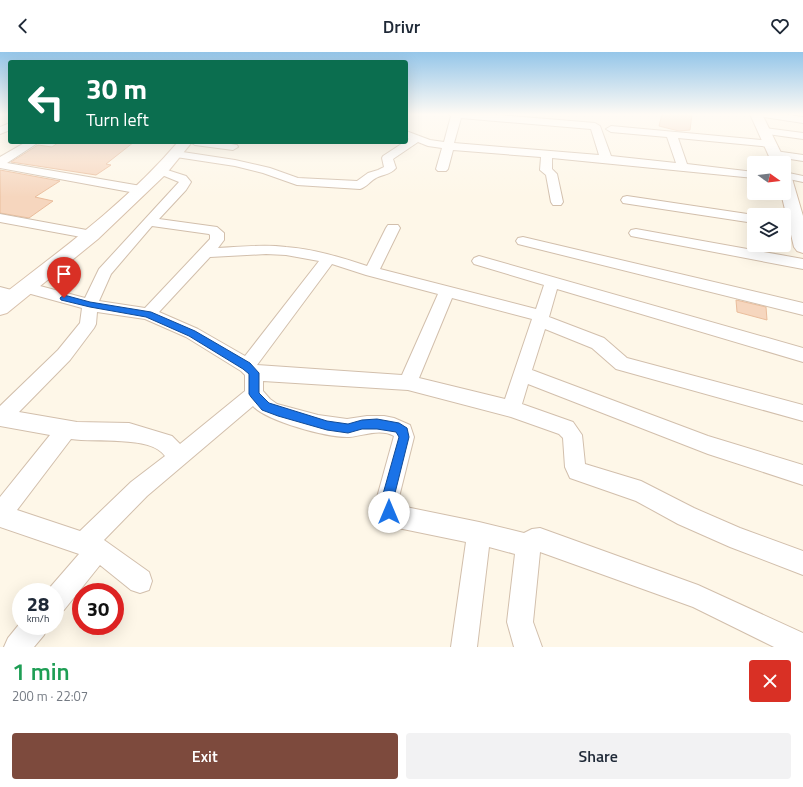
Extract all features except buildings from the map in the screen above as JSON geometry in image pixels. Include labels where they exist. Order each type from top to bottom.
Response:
[{"type":"street","points":[[425,142],[448,146],[606,159],[747,174]]},
{"type":"street","points":[[442,169],[449,142]]},
{"type":"street","points":[[600,142],[606,159]]},
{"type":"street","points":[[674,142],[683,168]]},
{"type":"street","points":[[711,142],[803,158]]},
{"type":"street","points":[[770,142],[775,154]]},
{"type":"street","points":[[0,162],[31,144]]},
{"type":"street","points":[[210,144],[233,147]]},
{"type":"street","points":[[0,308],[13,292],[92,235],[161,171],[181,148],[266,170],[297,181],[360,185],[372,175],[382,173],[390,168],[387,158],[392,156],[403,144]]},
{"type":"street","points":[[398,170],[408,144]]},
{"type":"street","points":[[546,154],[546,170],[551,174],[557,202]]},
{"type":"street","points":[[0,162],[141,190]]},
{"type":"street","points":[[0,417],[64,355],[88,324],[90,304],[104,272],[185,182],[182,178],[161,171]]},
{"type":"street","points":[[791,176],[803,179]]},
{"type":"street","points":[[627,200],[747,218]]},
{"type":"street","points":[[0,218],[92,235]]},
{"type":"street","points":[[148,314],[217,240],[217,233],[212,230],[150,222]]},
{"type":"street","points":[[791,224],[803,247]]},
{"type":"street","points":[[371,272],[393,228]]},
{"type":"street","points":[[636,233],[803,264]]},
{"type":"street","points":[[523,241],[803,309]]},
{"type":"street","points":[[206,253],[266,250],[286,251],[329,258],[371,272],[447,291],[541,318],[598,343],[613,359],[622,364],[803,413]]},
{"type":"street","points":[[329,258],[250,370],[254,394],[265,406],[282,413],[327,426],[348,428],[377,424],[399,428],[403,431],[404,437],[387,501],[389,512],[398,517],[528,546]]},
{"type":"street","points":[[479,261],[803,355]]},
{"type":"street","points":[[511,409],[552,282]]},
{"type":"street","points":[[408,383],[447,291]]},
{"type":"street","points":[[13,292],[148,314],[192,333],[250,370],[408,383],[511,409],[566,428],[572,436],[575,467],[577,472],[641,492],[686,516],[732,536],[803,563]]},
{"type":"street","points":[[523,374],[708,445],[803,476]]},
{"type":"street","points":[[64,588],[91,547],[138,489],[176,460],[254,394]]},
{"type":"street","points":[[0,417],[77,431],[129,432],[165,442],[173,450],[176,460]]},
{"type":"street","points":[[67,429],[0,515],[91,547],[140,581]]},
{"type":"street","points":[[464,647],[479,534]]},
{"type":"street","points":[[529,647],[526,644],[520,622],[528,546],[532,541],[540,540],[698,597],[803,647]]},
{"type":"street","points":[[17,647],[27,635]]},
{"type":"route","points":[[64,298],[148,314],[192,333],[247,366],[254,373],[254,394],[265,406],[282,413],[327,426],[348,428],[377,424],[399,428],[403,431],[404,437],[387,501],[389,512]]}]
